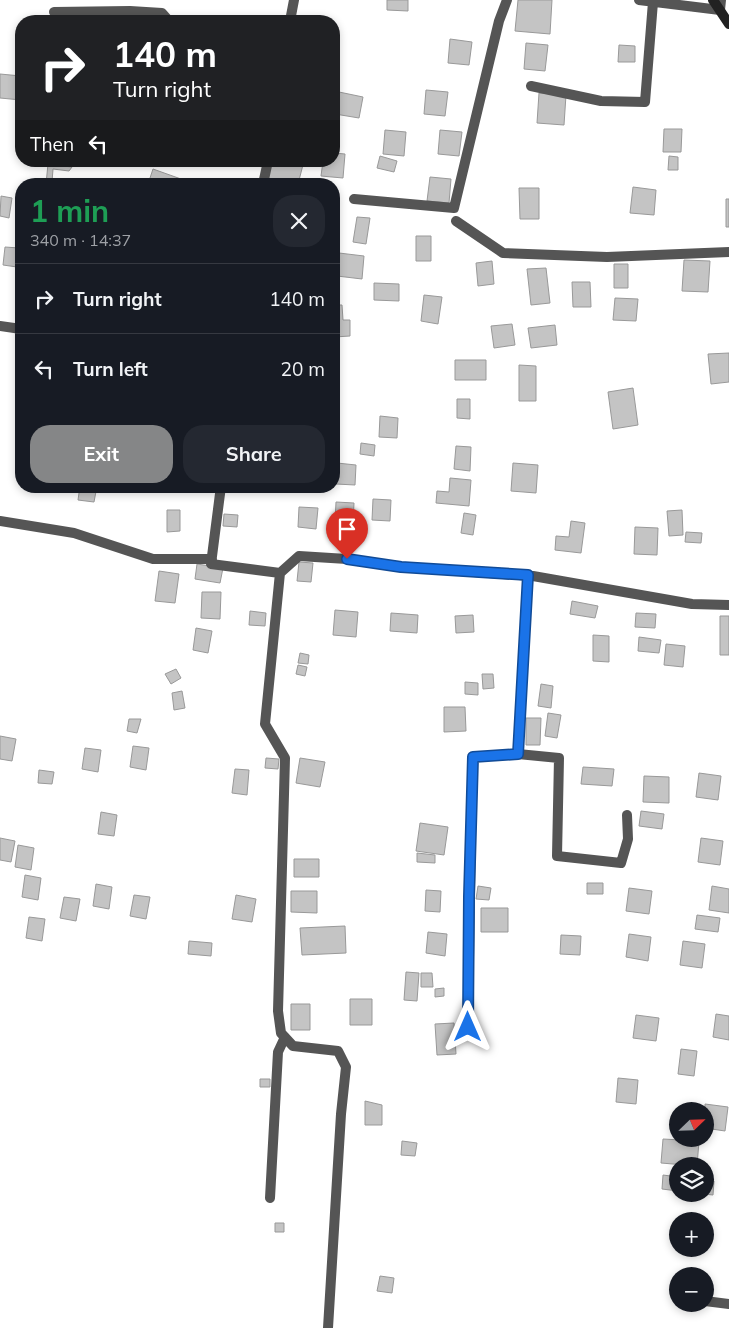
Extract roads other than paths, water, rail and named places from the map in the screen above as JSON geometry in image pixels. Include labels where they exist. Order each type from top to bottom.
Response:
[{"type":"main road","points":[[713,0],[720,5],[729,24]]},
{"type":"street","points":[[291,15],[294,0]]},
{"type":"street","points":[[354,199],[454,208],[499,21],[507,0]]},
{"type":"street","points":[[639,0],[720,5]]},
{"type":"street","points":[[531,86],[602,100],[645,102],[652,2]]},
{"type":"street","points":[[54,12],[130,11],[162,13],[164,15]]},
{"type":"street","points":[[456,221],[503,253],[607,258],[729,252]]},
{"type":"street","points":[[0,326],[15,328]]},
{"type":"street","points":[[220,493],[211,564],[280,573]]},
{"type":"street","points":[[0,521],[74,533],[153,559],[212,559]]},
{"type":"street","points":[[328,1328],[341,1114],[346,1066],[338,1051],[293,1046],[281,1033],[278,1011],[285,758],[265,724],[280,573],[298,556],[347,559],[401,567],[528,575],[692,604],[729,605]]},
{"type":"street","points":[[518,754],[528,575]]},
{"type":"street","points":[[468,1027],[473,757],[518,754],[559,758],[557,856],[620,863],[628,839],[626,814]]},
{"type":"street","points":[[270,1198],[278,1052],[285,1037]]},
{"type":"street","points":[[714,1302],[729,1304]]}]
